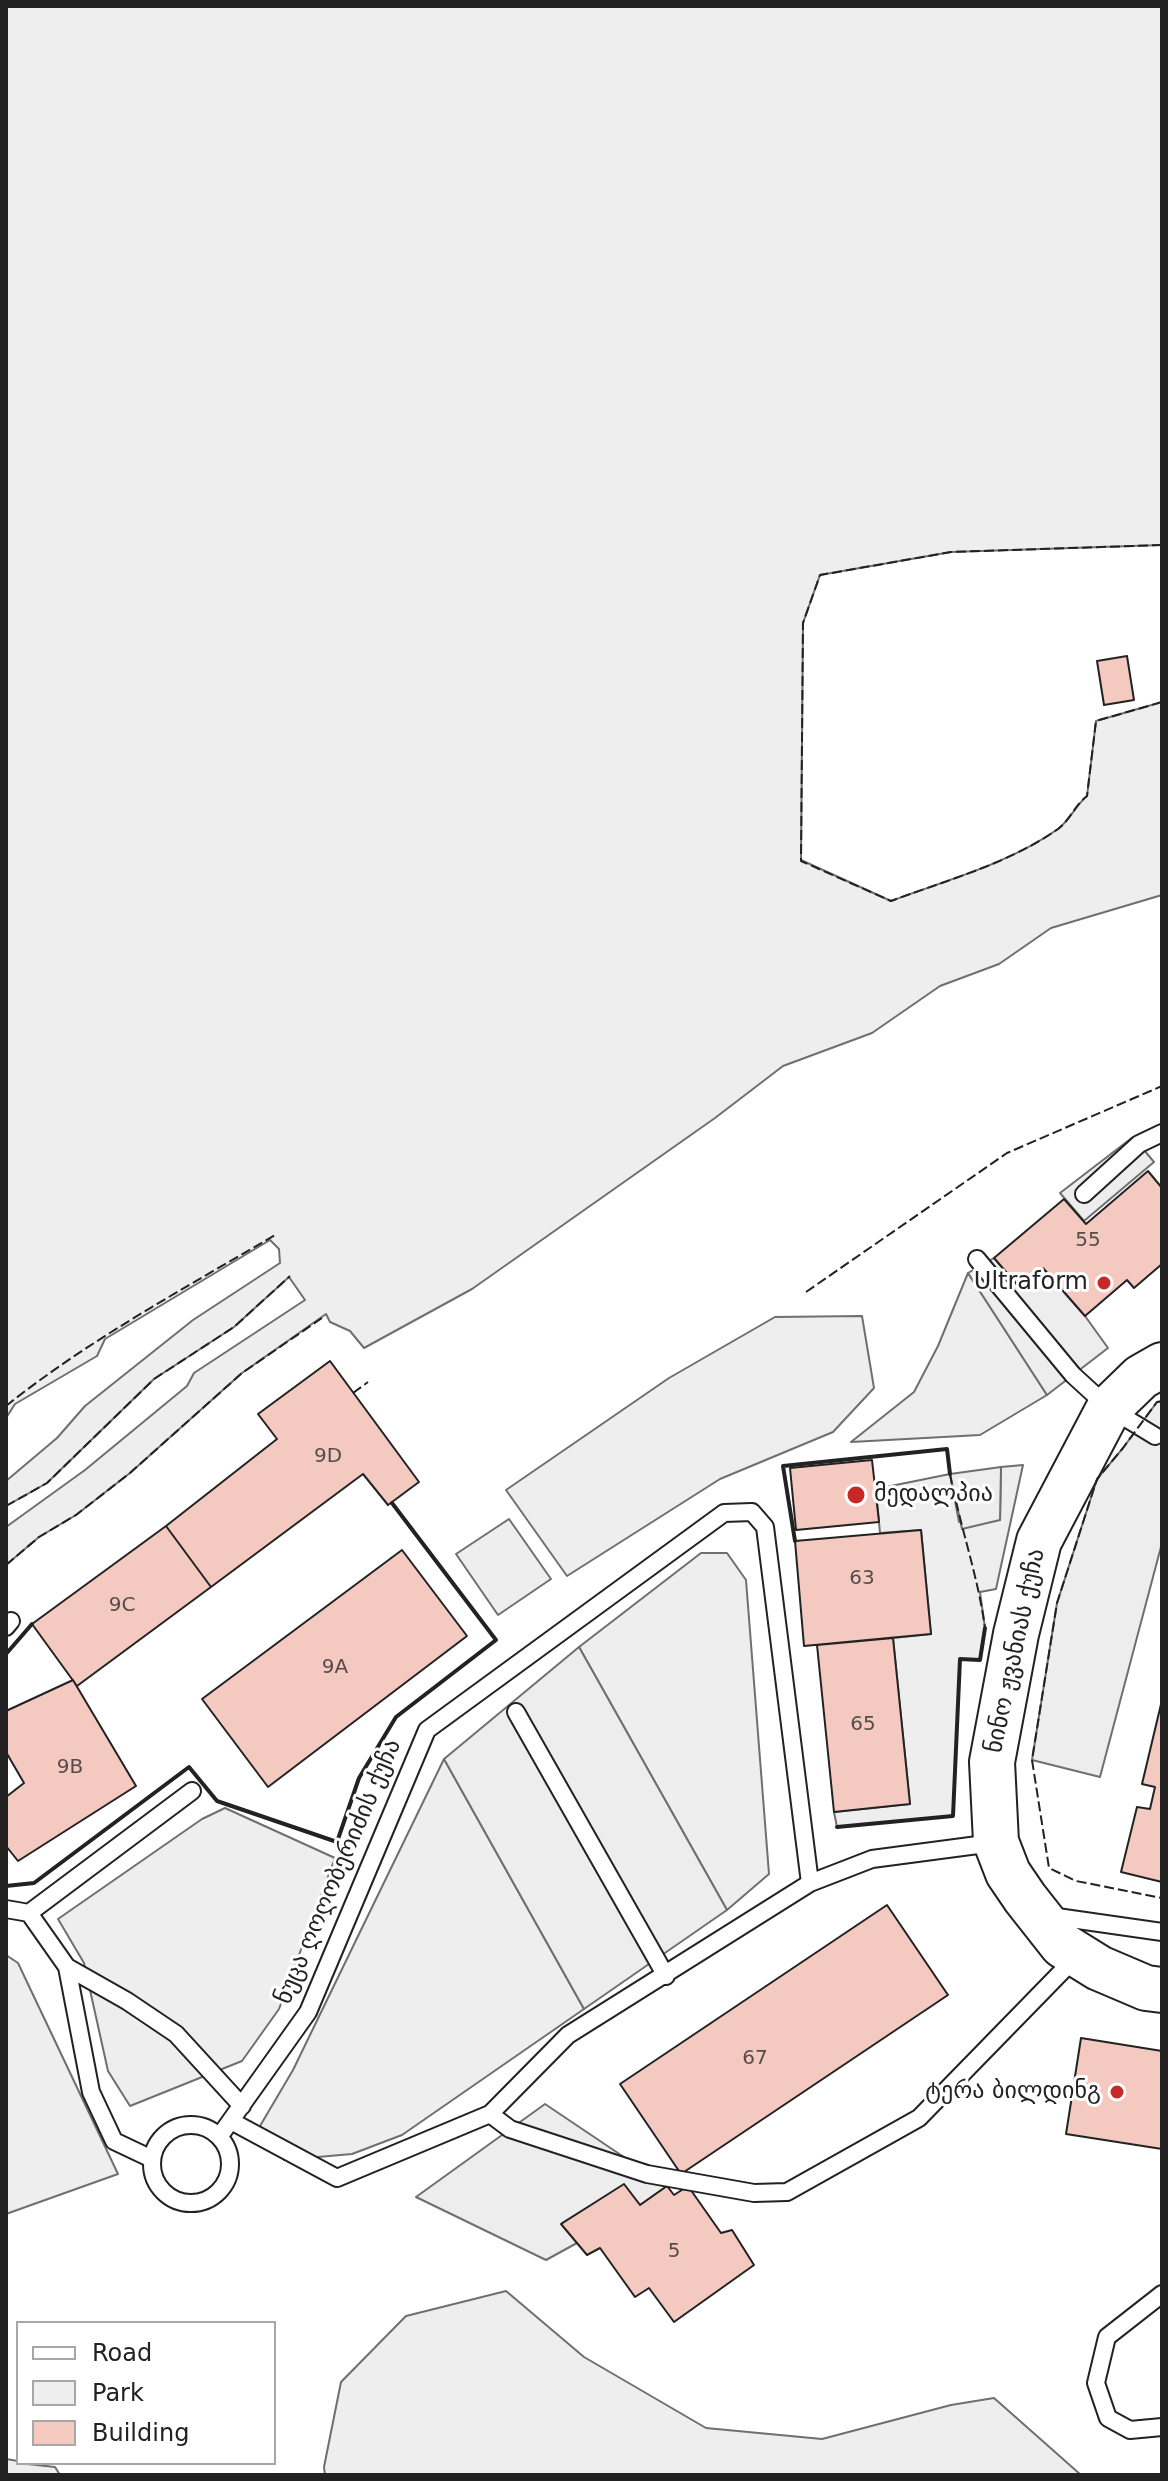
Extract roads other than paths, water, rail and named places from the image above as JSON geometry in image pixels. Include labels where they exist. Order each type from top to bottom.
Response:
[{"type":"street","name":"ნინო ჟვანიას ქუჩა","points":[[1162,1365],[1141,1377],[1109,1408],[1039,1541],[1016,1634],[992,1762],[996,1842],[1008,1873],[1037,1914],[1062,1945],[1099,1968],[1146,1988],[1162,1990]]},
{"type":"lane","points":[[1084,1194],[1139,1144],[1162,1133]]},
{"type":"lane","points":[[977,1259],[1073,1375],[1109,1408],[1155,1436]]},
{"type":"lane","name":"ნუცა ღოღობერიძის ქუჩა","points":[[219,2137],[308,2012],[427,1730],[724,1513],[752,1512],[765,1527],[810,1883]]},
{"type":"lane","points":[[516,1712],[666,1976]]},
{"type":"lane","points":[[29,1913],[192,1791]]},
{"type":"lane","points":[[231,2121],[337,2178],[490,2114],[568,2035],[810,1883],[872,1859],[996,1842]]},
{"type":"lane","points":[[6,1909],[29,1913],[67,1967],[91,2092],[114,2141],[152,2159]]},
{"type":"lane","points":[[1037,1914],[1162,1932]]},
{"type":"lane","points":[[490,2114],[510,2129],[647,2174],[754,2193],[787,2192],[919,2118],[1078,1955]]},
{"type":"lane","points":[[67,1967],[127,2001],[176,2034],[242,2106]]},
{"type":"lane","points":[[197,2125],[209,2129],[227,2148],[229,2174],[214,2196],[188,2204],[163,2193],[156,2183],[152,2159],[162,2136],[173,2129],[197,2125]]},
{"type":"lane","points":[[1162,2294],[1107,2337],[1096,2383],[1108,2418],[1130,2430],[1162,2427]]},
{"type":"place","name":"Ultraform","points":[[1104,1283]]},
{"type":"place","name":"მედალპია","points":[[856,1495]]},
{"type":"place","name":"ტერა ბილდინგ","points":[[1117,2092]]}]
